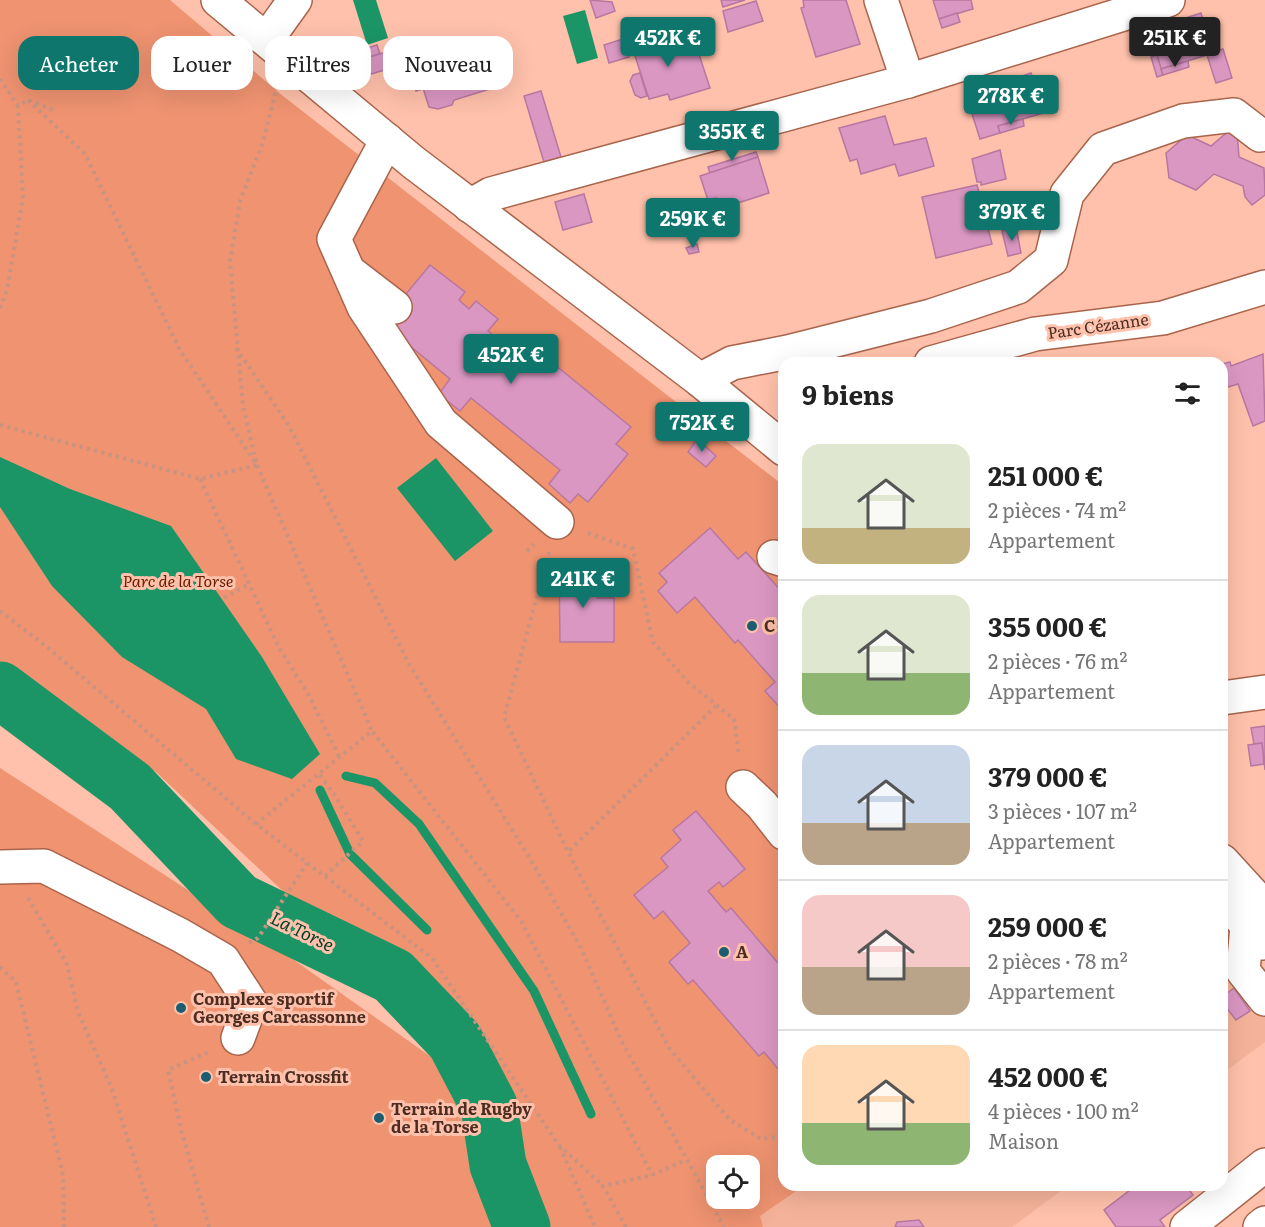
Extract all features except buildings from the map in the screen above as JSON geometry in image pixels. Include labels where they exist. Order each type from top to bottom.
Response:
[{"type":"street","points":[[218,0],[265,38]]},
{"type":"street","points":[[280,36],[294,0]]},
{"type":"street","points":[[881,0],[908,81]]},
{"type":"street","points":[[470,206],[491,194],[908,81],[1130,6],[1168,0]]},
{"type":"street","points":[[327,90],[470,206],[700,380],[777,434]]},
{"type":"street","points":[[700,380],[732,363],[788,352],[931,316],[1018,287],[1051,260],[1067,194],[1103,149],[1182,121],[1234,115],[1260,135]]},
{"type":"street","points":[[387,140],[334,238],[364,307],[441,423],[557,522]]},
{"type":"street","points":[[348,271],[396,307]]},
{"type":"street","name":"Parc Cézanne","points":[[953,357],[1035,334],[1162,318],[1265,287]]},
{"type":"street","points":[[1228,697],[1265,692]]},
{"type":"street","points":[[743,787],[762,805],[778,825]]},
{"type":"street","points":[[5,866],[44,866],[180,935],[223,960],[250,1003],[238,1038]]},
{"type":"street","points":[[1228,871],[1260,923]]},
{"type":"street","points":[[1228,900],[1260,923]]},
{"type":"street","points":[[1260,923],[1243,971],[1265,999]]},
{"type":"street","points":[[1187,1227],[1265,1165]]},
{"type":"street","points":[[1260,1227],[1265,1223]]},
{"type":"path","points":[[0,79],[18,106],[23,198],[7,290],[0,308]]},
{"type":"path","points":[[270,90],[262,145],[240,201],[230,262],[243,406],[257,465],[372,731],[520,921],[652,1175]]},
{"type":"path","points":[[28,100],[85,154],[180,350],[257,465]]},
{"type":"path","points":[[18,106],[28,100]]},
{"type":"path","points":[[28,100],[54,110]]},
{"type":"path","points":[[236,348],[289,426],[409,664],[529,857],[581,948],[621,1040],[724,1227]]},
{"type":"path","points":[[0,425],[200,479],[257,465]]},
{"type":"path","points":[[200,479],[278,646],[308,694],[340,758]]},
{"type":"path","points":[[527,551],[557,522]]},
{"type":"path","points":[[557,522],[633,549],[653,642],[688,683],[734,719],[743,787]]},
{"type":"path","points":[[557,522],[504,717],[568,852],[669,1048],[729,1119],[761,1139],[778,1137]]},
{"type":"path","points":[[224,598],[248,585]]},
{"type":"path","points":[[0,611],[47,647],[256,824],[432,958],[558,1144],[595,1227]]},
{"type":"path","points":[[568,852],[716,706]]},
{"type":"path","points":[[256,824],[320,775],[372,731]]},
{"type":"path","points":[[320,775],[363,841],[325,876]]},
{"type":"path","points":[[258,938],[307,863]]},
{"type":"path","points":[[5,866],[67,964],[78,1012],[112,1089],[156,1227]]},
{"type":"path","points":[[0,967],[16,982],[19,994],[63,1175],[64,1227]]},
{"type":"path","points":[[208,1227],[168,1070],[238,1038]]},
{"type":"path","points":[[558,1144],[603,1186],[626,1227]]},
{"type":"path","points":[[603,1186],[652,1175],[686,1160]]},
{"type":"shaded area","points":[[353,0],[376,0],[387,36],[383,36],[383,40],[371,44],[371,36],[364,36]]},
{"type":"shaded area","points":[[585,10],[598,58],[577,64],[563,16]]},
{"type":"shaded area","points":[[0,457],[70,489],[171,526],[262,657],[320,754],[292,779],[236,759],[206,709],[122,657],[52,586],[0,507]]},
{"type":"shaded area","points":[[436,458],[493,531],[455,561],[397,488]]},
{"type":"shaded area","points":[[1228,923],[1265,979],[1265,1042],[1228,1069]]},
{"type":"shaded area","points":[[796,1191],[1061,1191],[1012,1227],[763,1227],[759,1216]]},
{"type":"green space","name":"Parc de la Torse","points":[[0,0],[170,0],[212,36],[151,36],[151,90],[253,90],[253,71],[265,81],[265,90],[276,90],[778,481],[778,1191],[796,1191],[760,1216],[763,1227],[0,1227],[0,768],[277,948],[444,1066],[287,895],[156,772],[0,687]]},
{"type":"waterway","name":"La Torse","points":[[0,690],[130,787],[238,901],[393,976],[455,1041],[489,1106],[498,1165],[522,1227]]},
{"type":"waterway","points":[[346,776],[375,783],[419,824],[534,991],[591,1114]]},
{"type":"waterway","points":[[320,790],[350,854],[427,930]]},
{"type":"place","name":"C","points":[[752,626]]},
{"type":"place","name":"A","points":[[724,952]]},
{"type":"place","name":"Complexe sportif Georges Carcassonne","points":[[181,1008]]},
{"type":"place","name":"Terrain Crossfit","points":[[206,1077]]},
{"type":"place","name":"Terrain de Rugby de la Torse","points":[[379,1118]]}]
